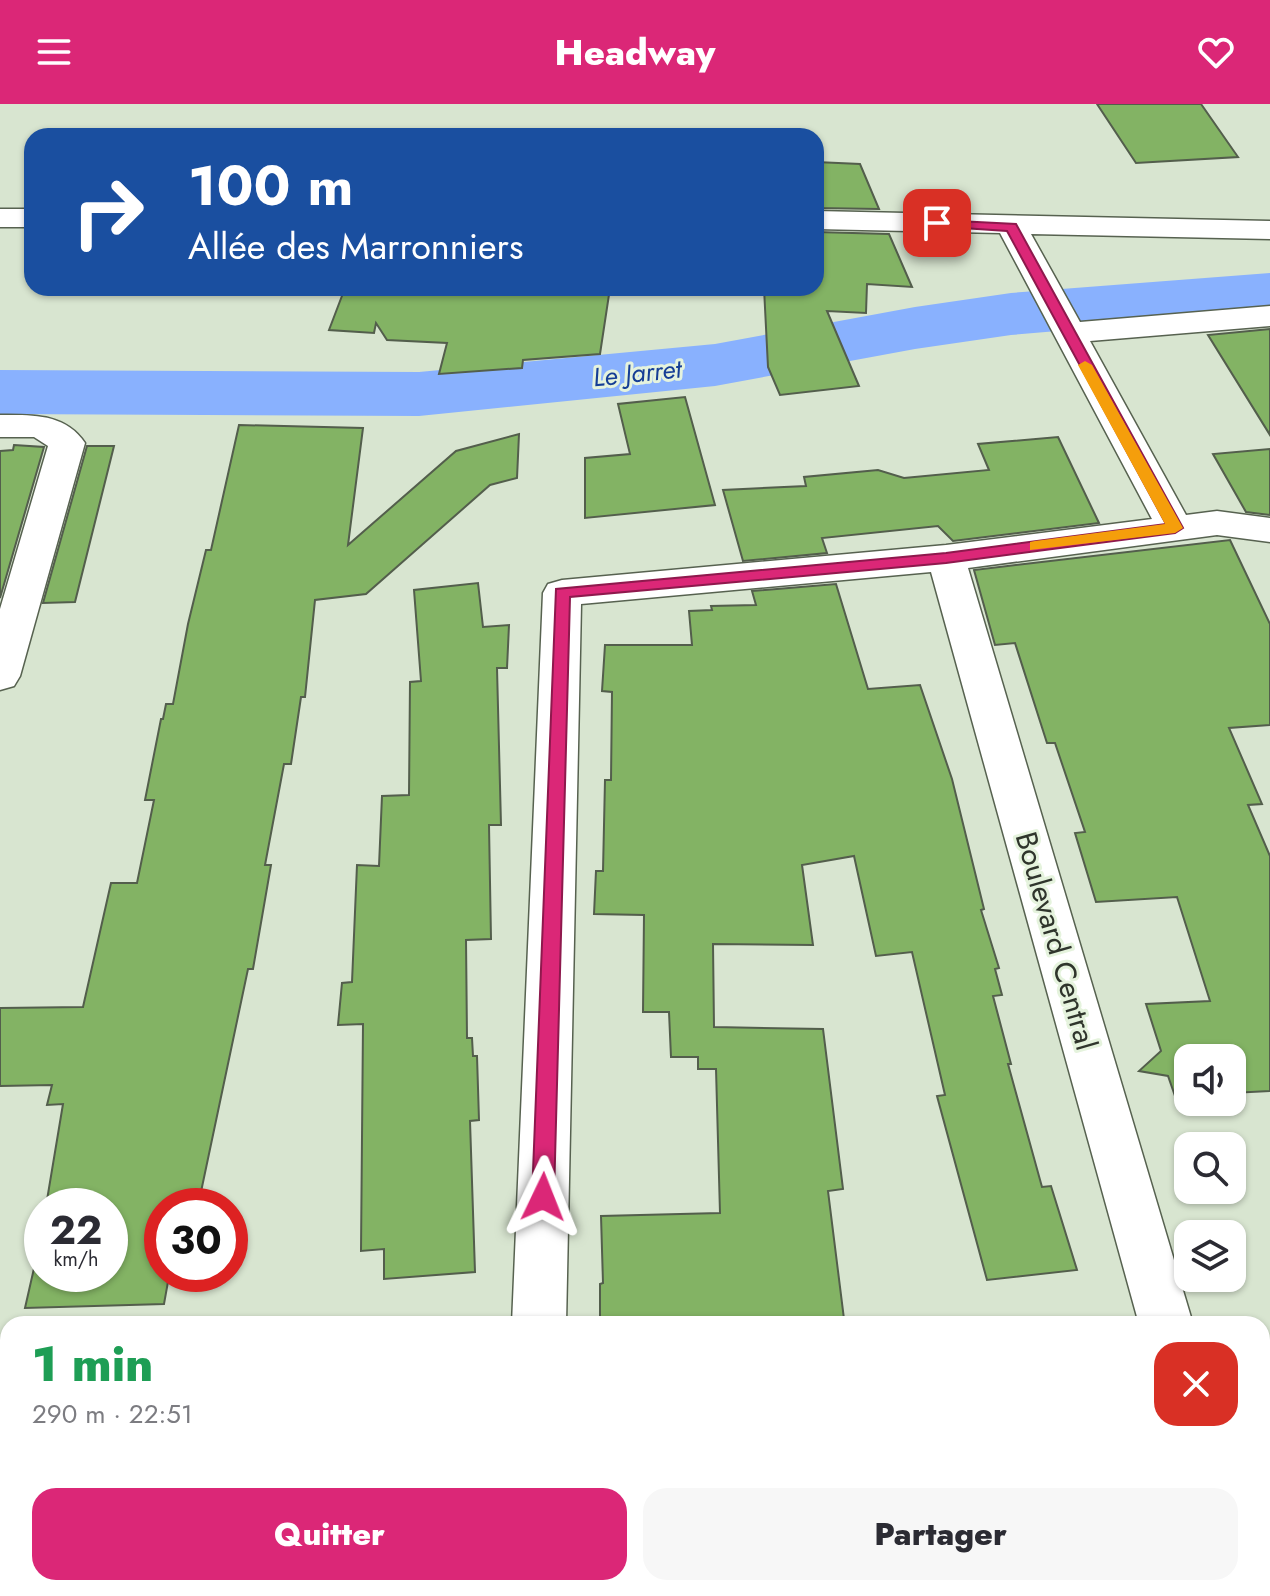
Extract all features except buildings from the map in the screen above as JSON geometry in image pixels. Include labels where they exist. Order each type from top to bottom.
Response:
[{"type":"street","points":[[0,218],[24,218]]},
{"type":"street","points":[[824,220],[1012,227],[1270,230]]},
{"type":"street","points":[[1012,227],[1175,528]]},
{"type":"street","points":[[1063,324],[1270,316]]},
{"type":"street","points":[[0,426],[42,426],[67,443],[0,676]]},
{"type":"street","points":[[539,1316],[562,593],[946,558],[1217,523],[1270,530]]},
{"type":"street","name":"Boulevard Central","points":[[946,558],[1164,1316]]},
{"type":"waterway","name":"Le Jarret","points":[[0,392],[419,394],[715,365],[915,328],[1011,314],[1270,293]]},
{"type":"slow traffic","points":[[1035,546],[1175,528],[1085,365]]},
{"type":"route","points":[[543,1197],[562,593],[946,558],[1175,528],[1012,227],[937,223]]}]
